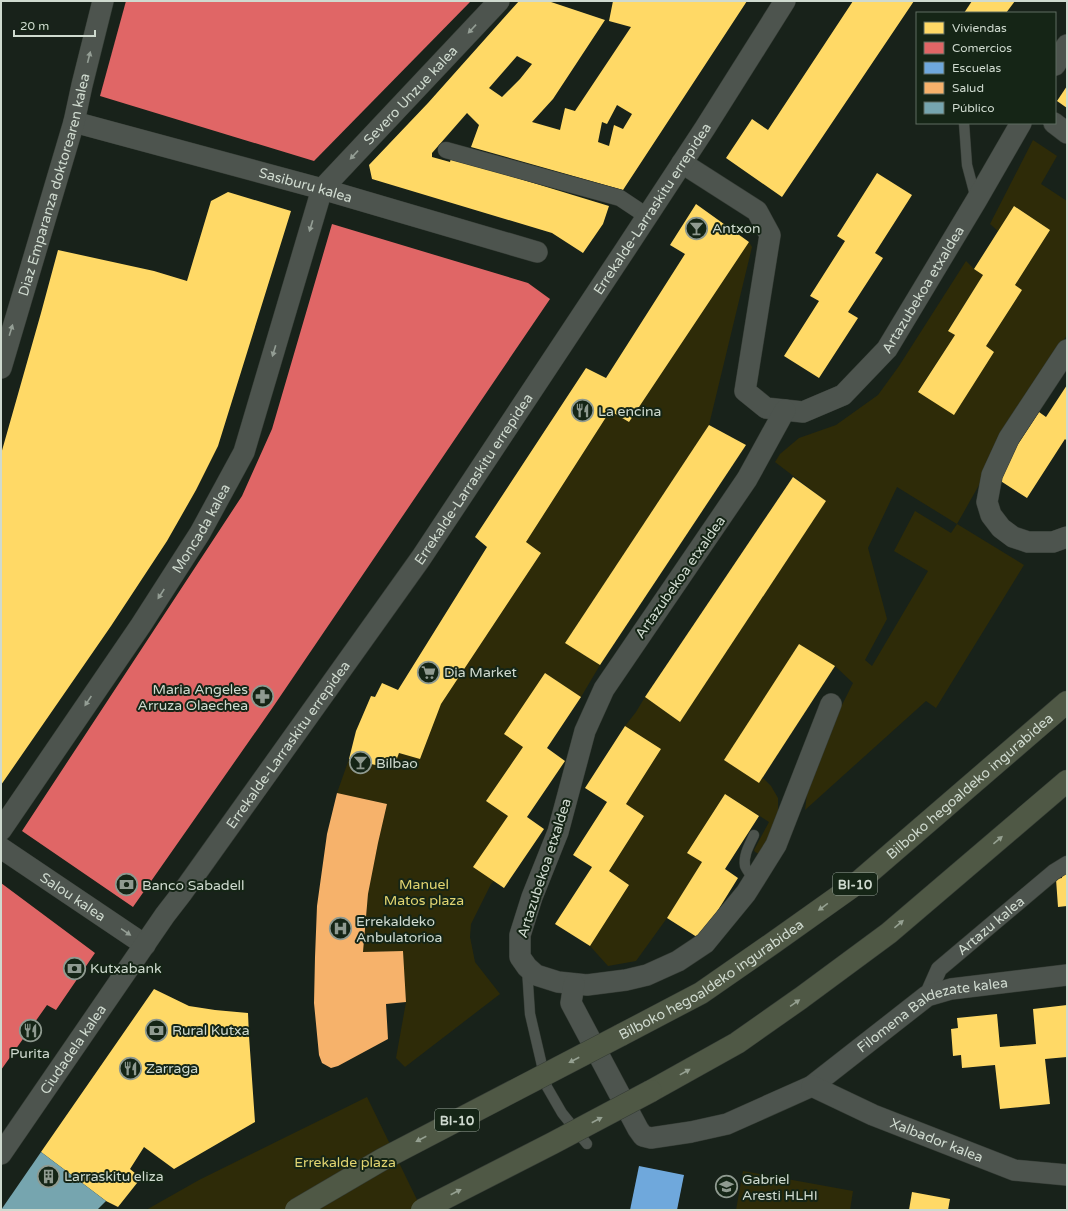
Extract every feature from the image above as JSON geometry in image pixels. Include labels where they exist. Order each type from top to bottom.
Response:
[{"type":"highway","name":"Bilboko hegoaldeko ingurabidea","points":[[296,1210],[383,1159],[700,993],[856,884],[1067,702]]},
{"type":"highway","points":[[422,1210],[553,1143],[737,1043],[889,933],[1067,781]]},
{"type":"street","name":"Diaz Emparanza doktorearen kalea","points":[[1,368],[74,122],[104,1]]},
{"type":"street","name":"Severo Unzue kalea","points":[[322,189],[499,1]]},
{"type":"street","name":"Errekalde-Larraskitu errepidea","points":[[145,944],[421,558],[682,163],[785,1]]},
{"type":"street","points":[[1056,63],[1067,45]]},
{"type":"street","name":"Sasiburu kalea","points":[[74,122],[322,189],[537,252]]},
{"type":"street","name":"Artazubekoa etxaldea","points":[[682,163],[757,211],[770,235],[745,391],[766,408],[803,412],[843,395],[887,349],[1020,124]]},
{"type":"street","points":[[1055,124],[1067,133]]},
{"type":"street","points":[[446,150],[620,198],[647,216]]},
{"type":"street","name":"Moncada kalea","points":[[1,830],[141,625],[200,533],[244,452],[322,189]]},
{"type":"street","points":[[1067,350],[1009,438],[992,475],[987,502],[991,514],[1001,528],[1013,537],[1028,542],[1052,542],[1067,537]]},
{"type":"street","name":"Artazubekoa etxaldea","points":[[527,968],[520,957],[520,934],[532,897],[558,832],[585,731],[604,689],[747,479],[785,410]]},
{"type":"street","points":[[527,968],[536,975],[558,982],[574,984],[588,985],[626,980],[647,975],[678,960],[705,943],[746,893],[776,845],[831,704]]},
{"type":"street","name":"Salou kalea","points":[[1,848],[145,944]]},
{"type":"street","name":"Artazu kalea","points":[[927,996],[939,969],[1054,872],[1067,864]]},
{"type":"street","name":"Ciudadela kalea","points":[[1,1154],[145,944]]},
{"type":"street","name":"Filomena Baldezate kalea","points":[[574,984],[571,1003],[614,1086],[643,1136],[651,1138],[691,1132],[727,1124],[812,1086],[927,996],[951,989],[1067,975]]},
{"type":"street","name":"Xalbador kalea","points":[[812,1086],[873,1116],[1014,1170],[1067,1176]]},
{"type":"lane","points":[[964,124],[967,165],[976,201]]},
{"type":"lane","points":[[754,835],[746,854],[745,861],[746,867],[754,880]]},
{"type":"lane","points":[[527,968],[530,1014],[547,1087],[562,1113],[587,1144]]},
{"type":"green space","points":[[1033,140],[1057,156],[1041,184],[1067,201],[1067,335],[1005,431],[983,478],[957,524],[1024,565],[936,708],[926,701],[805,810],[808,786],[826,737],[853,683],[835,666],[799,644],[725,760],[759,783],[763,778],[771,786],[778,798],[778,815],[772,835],[759,854],[755,852],[754,850],[769,822],[725,794],[687,853],[702,862],[667,918],[636,961],[608,966],[590,946],[629,885],[609,871],[644,816],[626,804],[661,749],[625,726],[645,697],[680,722],[826,501],[775,462],[780,454],[799,438],[836,425],[878,395],[899,366],[966,261],[983,275],[948,330],[955,335],[918,391],[954,414],[994,352],[986,346],[1022,290],[1015,285],[1050,230],[1014,206],[998,231],[990,224]],"holes":[[[897,487],[957,524],[951,533],[915,511],[894,551],[928,571],[872,666],[865,660],[887,619],[868,548]]]},
{"type":"green space","name":"Manuel Matos plaza","points":[[749,242],[752,247],[709,425],[565,643],[600,665],[581,697],[545,673],[523,747],[486,801],[508,816],[494,881],[491,884],[471,924],[470,937],[475,962],[500,994],[405,1067],[396,1058],[406,1002],[403,951],[363,952],[368,894],[387,804],[337,793],[349,759],[393,769],[399,753],[420,759],[441,704],[541,553],[526,542],[610,411],[629,422]]},
{"type":"green space","name":"Errekalde plaza","points":[[367,1097],[422,1210],[146,1210],[199,1180]]},
{"type":"green space","points":[[743,1171],[853,1191],[850,1210],[736,1210]]},
{"type":"building: Viviendas","points":[[519,1],[548,1],[605,20],[553,99],[532,122],[560,130],[565,108],[575,111],[631,27],[609,21],[613,1],[747,1],[623,190],[471,147],[479,125],[467,113],[432,153],[432,157],[450,162],[451,158],[609,206],[603,224],[583,253],[552,233],[372,179],[369,165],[428,103]],"holes":[[[517,56],[532,64],[520,79],[502,97],[489,88]],[[617,105],[632,114],[623,129],[614,125],[609,146],[598,142],[602,122],[607,124]]]},
{"type":"building: Viviendas","points":[[853,1],[914,1],[782,197],[726,158],[752,119],[768,130]]},
{"type":"building: Viviendas","points":[[972,1],[1015,1],[1007,12],[965,12]]},
{"type":"building: Viviendas","points":[[1067,86],[1067,108],[1057,101]]},
{"type":"building: Viviendas","points":[[877,173],[912,195],[875,253],[883,258],[848,312],[858,318],[819,378],[784,356],[819,301],[810,296],[845,241],[837,236]]},
{"type":"building: Viviendas","points":[[228,192],[291,211],[218,446],[196,490],[167,541],[111,626],[1,785],[1,454],[58,250],[154,271],[187,281],[211,201]]},
{"type":"building: Viviendas","points":[[696,204],[749,242],[629,422],[610,411],[526,542],[541,553],[441,704],[420,759],[399,753],[393,769],[349,759],[356,731],[371,696],[375,697],[382,683],[398,690],[487,547],[475,537],[586,368],[606,378],[685,254],[670,245]]},
{"type":"building: Viviendas","points":[[1014,206],[1050,230],[1015,285],[1022,290],[986,346],[994,352],[954,415],[918,392],[955,335],[948,331],[983,275],[974,269]]},
{"type":"building: Viviendas","points":[[1067,385],[1067,441],[1065,439],[1027,498],[996,478],[1039,412],[1046,417]]},
{"type":"building: Viviendas","points":[[709,425],[746,445],[600,665],[565,643]]},
{"type":"building: Viviendas","points":[[793,477],[826,501],[680,722],[645,697]]},
{"type":"building: Viviendas","points":[[799,644],[835,666],[759,783],[724,760]]},
{"type":"building: Viviendas","points":[[545,673],[581,697],[547,748],[565,761],[527,817],[544,829],[504,888],[473,867],[508,816],[486,801],[523,747],[504,734]]},
{"type":"building: Viviendas","points":[[625,726],[661,749],[626,804],[644,816],[609,871],[629,885],[590,946],[555,924],[592,867],[573,855],[607,802],[585,788]]},
{"type":"building: Viviendas","points":[[725,794],[759,816],[725,869],[738,878],[700,939],[667,918],[702,862],[687,853]]},
{"type":"building: Viviendas","points":[[1067,870],[1067,906],[1058,907],[1056,879],[1062,878],[1062,871]]},
{"type":"building: Viviendas","points":[[154,989],[189,1006],[248,1013],[255,1122],[174,1169],[144,1147],[130,1169],[141,1178],[118,1207],[106,1201],[41,1152]]},
{"type":"building: Viviendas","points":[[1067,1005],[1067,1057],[1045,1059],[1050,1104],[1000,1109],[995,1065],[962,1068],[961,1055],[953,1056],[951,1029],[958,1028],[957,1018],[997,1014],[1000,1047],[1036,1044],[1033,1009]]},
{"type":"building: Viviendas","points":[[912,1192],[950,1199],[948,1210],[909,1210]]},
{"type":"building: Comercios","points":[[126,1],[471,1],[314,161],[100,96]]},
{"type":"building: Comercios","points":[[332,224],[528,283],[550,299],[273,707],[133,907],[22,831],[242,496],[272,429]]},
{"type":"building: Comercios","points":[[1,883],[95,953],[56,1010],[47,1005],[1,1070]]},
{"type":"building: Escuelas","points":[[639,1166],[684,1175],[677,1210],[630,1210]]},
{"type":"building: Salud","name":"Errekaldeko Anbulatorioa","points":[[337,793],[387,804],[368,894],[363,952],[403,951],[406,1002],[386,1004],[388,1039],[338,1066],[331,1068],[322,1063],[319,1055],[314,1003],[315,957],[317,906],[327,834]]},
{"type":"building: Público","name":"Larraskitu eliza","points":[[41,1152],[106,1201],[97,1210],[1,1210]]},
{"type":"place","name":"Antxon","points":[[696,228]]},
{"type":"place","name":"La encina","points":[[582,411]]},
{"type":"place","name":"Dia Market","points":[[428,672]]},
{"type":"place","name":"Maria Angeles Arruza Olaechea","points":[[263,697]]},
{"type":"place","name":"Bilbao","points":[[360,763]]},
{"type":"place","name":"Banco Sabadell","points":[[127,885]]},
{"type":"place","name":"Errekaldeko Anbulatorioa","points":[[341,929]]},
{"type":"place","name":"Kutxabank","points":[[74,968]]},
{"type":"place","name":"Rural Kutxa","points":[[156,1030]]},
{"type":"place","name":"Purita","points":[[30,1031]]},
{"type":"place","name":"Zarraga","points":[[131,1068]]},
{"type":"place","name":"Larraskitu eliza","points":[[49,1176]]},
{"type":"place","name":"Gabriel Aresti HLHI","points":[[727,1187]]}]
